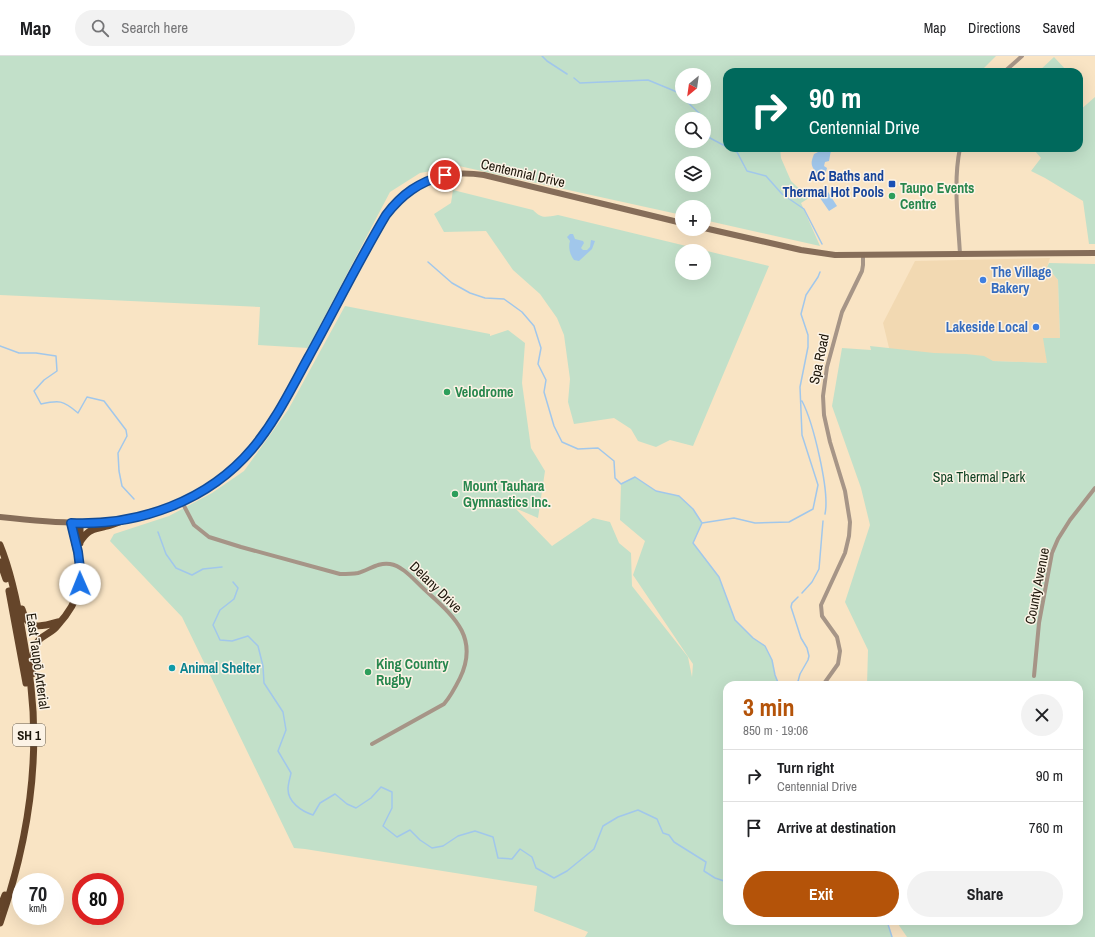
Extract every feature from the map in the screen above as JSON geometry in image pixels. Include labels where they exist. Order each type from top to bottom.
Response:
[{"type":"highway","points":[[80,542],[87,532],[91,530],[122,521]]},
{"type":"highway","points":[[31,688],[33,656],[36,645],[40,639],[56,628],[62,621],[73,605],[78,591],[80,576],[78,552],[71,523]]},
{"type":"highway","points":[[78,552],[81,546],[80,524]]},
{"type":"highway","name":"East Taupō Arterial","points":[[0,546],[26,686],[29,738],[25,811],[10,878],[0,908]]},
{"type":"highway","points":[[3,561],[11,570],[23,613],[29,622],[40,627],[62,621]]},
{"type":"highway","name":"East Taupō Arterial","points":[[0,923],[17,867],[30,799],[33,747],[31,688],[20,616],[3,561]]},
{"type":"main road","name":"Centennial Drive","points":[[0,517],[80,524],[122,521],[160,511],[182,502],[230,472],[253,448],[282,406],[386,215],[403,195],[422,182],[457,173],[484,175],[675,221]]},
{"type":"main road","points":[[711,230],[818,254],[1095,253]]},
{"type":"street","points":[[1008,68],[1022,56]]},
{"type":"street","points":[[959,152],[957,166],[957,182],[960,254]]},
{"type":"street","name":"Spa Road","points":[[826,681],[838,664],[840,651],[837,637],[822,616],[821,605],[845,553],[849,536],[850,522],[845,491],[830,442],[824,416],[823,396],[827,367],[842,312],[862,271],[863,255]]},
{"type":"street","name":"County Avenue","points":[[1034,676],[1039,623],[1052,553],[1058,539],[1070,520],[1095,488]]},
{"type":"street","name":"Delany Drive","points":[[182,502],[194,526],[198,530],[209,537],[241,547],[340,574],[360,572],[384,563],[398,566],[451,614],[460,627],[466,643],[468,655],[463,672],[452,695],[444,704],[372,744]]},
{"type":"shaded area","points":[[1050,258],[1047,267],[1058,280],[1060,339],[1047,363],[969,360],[890,352],[883,323],[915,261]]},
{"type":"green space","points":[[0,56],[996,56],[984,68],[723,68],[723,152],[780,152],[781,158],[791,181],[809,198],[801,203],[820,246],[711,222],[711,200],[675,200],[675,213],[459,166],[420,173],[390,192],[308,348],[258,345],[260,307],[0,295]]},
{"type":"green space","points":[[1054,57],[1064,68],[1042,68]]},
{"type":"green space","points":[[1095,97],[1095,244],[1089,244],[1083,201],[1031,171],[1041,158],[1036,152],[1083,152],[1083,108]]},
{"type":"green space","points":[[453,190],[533,210],[541,216],[547,217],[558,215],[678,244],[675,244],[675,280],[711,280],[711,252],[769,266],[693,446],[670,440],[656,447],[638,441],[631,429],[614,418],[574,424],[568,402],[570,379],[564,335],[557,318],[540,294],[513,270],[486,231],[444,232],[434,214],[451,203]]},
{"type":"green space","name":"Spa Thermal Park","points":[[1049,263],[1095,264],[1095,937],[907,937],[899,925],[1083,925],[1083,681],[867,681],[868,650],[845,602],[870,525],[861,488],[832,406],[842,348],[871,350],[870,346],[934,353],[984,356],[993,361],[1047,363],[1043,338],[1060,338],[1058,280],[1047,267]]},
{"type":"green space","points":[[345,306],[490,334],[490,336],[508,330],[525,343],[522,383],[531,448],[545,471],[538,518],[515,508],[552,546],[593,518],[610,522],[619,543],[631,553],[632,586],[688,657],[692,677],[693,664],[633,575],[645,541],[620,520],[621,484],[635,477],[656,491],[679,496],[693,509],[702,523],[693,543],[719,577],[735,620],[753,638],[765,646],[772,660],[777,681],[723,681],[723,925],[888,925],[892,937],[585,937],[588,932],[534,911],[537,886],[294,848],[182,617],[110,541],[114,534],[169,516],[212,493],[244,471],[288,410]]},
{"type":"water","points":[[818,152],[831,152],[829,161],[825,162],[824,166],[827,168],[826,172],[820,173],[821,177],[815,179],[813,174],[816,172],[812,163],[814,154]]},
{"type":"water","points":[[828,192],[837,206],[829,211],[820,198]]},
{"type":"water","points":[[570,234],[573,234],[575,239],[583,241],[584,243],[581,248],[583,250],[587,250],[590,247],[591,240],[595,241],[592,249],[579,261],[574,260],[570,253],[570,241],[567,237]]},
{"type":"waterway","points":[[542,56],[567,74]]},
{"type":"waterway","points":[[574,78],[580,83],[648,80],[675,91]]},
{"type":"waterway","points":[[689,104],[698,112]]},
{"type":"waterway","points":[[711,139],[723,145]]},
{"type":"waterway","points":[[737,152],[747,171],[766,176],[782,194],[804,209],[822,244]]},
{"type":"waterway","points":[[428,262],[452,283],[470,293],[485,298],[504,299],[522,312],[534,326],[541,348],[538,364],[546,380],[544,392],[554,426],[562,442],[578,449],[598,448],[614,461],[615,478],[621,484],[635,477],[656,491],[679,496],[693,509],[702,523]]},
{"type":"waterway","points":[[702,523],[734,518],[755,523],[789,522],[813,509],[818,485],[802,435],[800,387],[808,347],[808,335],[801,314],[806,295],[820,272]]},
{"type":"waterway","points":[[0,346],[19,353],[36,353],[56,356],[57,371],[44,380],[34,391],[41,404],[61,402],[78,413],[87,397],[104,401],[126,430],[127,436],[118,453],[119,471],[122,486],[134,499]]},
{"type":"waterway","points":[[802,401],[811,424],[820,457],[825,490],[825,514]]},
{"type":"waterway","points":[[802,593],[812,582],[819,569],[823,521]]},
{"type":"waterway","points":[[702,523],[693,543],[719,577],[735,620],[753,638],[765,646],[772,660],[777,681]]},
{"type":"waterway","points":[[158,532],[166,554],[176,568],[192,575],[203,569],[222,567]]},
{"type":"waterway","points":[[233,582],[238,588],[234,599],[220,610],[213,625],[220,640],[232,641],[248,636],[258,646],[263,666],[264,683],[283,712],[286,730],[278,751],[291,773],[288,787],[290,798],[304,811],[313,815],[320,803],[335,794],[347,804],[356,808],[371,798],[381,787],[392,792],[392,808],[383,826],[397,837],[410,830],[420,840],[432,848],[443,846],[458,836],[475,831],[493,837],[498,858],[512,859],[520,849],[532,857],[536,868],[554,878],[567,871],[594,849],[603,826],[618,817],[638,810],[657,819],[663,833],[669,835],[674,842],[706,862],[704,871],[715,878],[723,881]]},
{"type":"waterway","points":[[798,597],[792,603],[791,607],[801,638],[807,648],[809,656],[798,681]]},
{"type":"waterway","points":[[888,925],[892,937]]},
{"type":"place","name":"AC Baths and Thermal Hot Pools","points":[[892,184]]},
{"type":"place","name":"Taupo Events Centre","points":[[892,196]]},
{"type":"place","name":"The Village Bakery","points":[[983,280]]},
{"type":"place","name":"Lakeside Local","points":[[1036,327]]},
{"type":"place","name":"Velodrome","points":[[447,392]]},
{"type":"place","name":"Mount Tauhara Gymnastics Inc.","points":[[455,494]]},
{"type":"place","name":"Animal Shelter","points":[[172,668]]},
{"type":"place","name":"King Country Rugby","points":[[368,672]]},
{"type":"route","points":[[80,584],[78,552],[71,523],[80,524],[122,521],[160,511],[193,496],[230,472],[253,448],[275,418],[386,215],[394,204],[412,188],[422,182],[445,175]]}]
